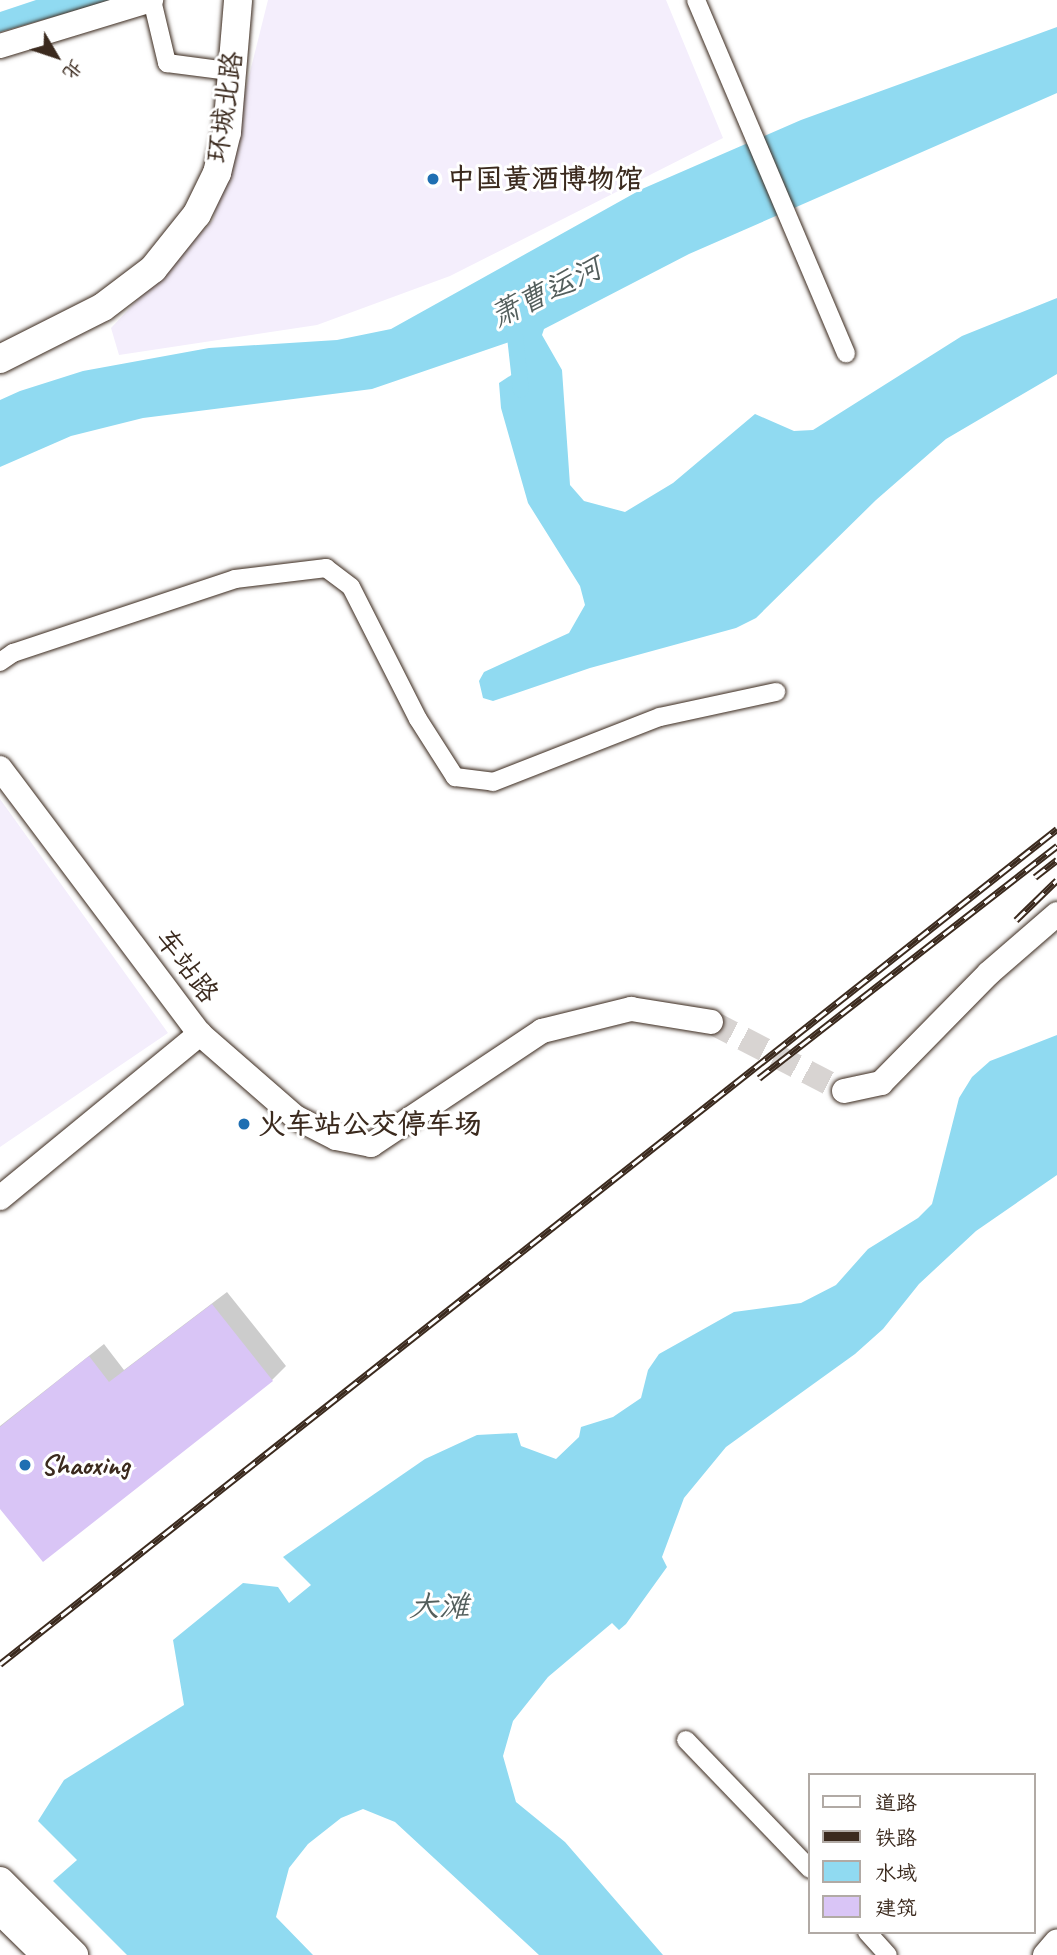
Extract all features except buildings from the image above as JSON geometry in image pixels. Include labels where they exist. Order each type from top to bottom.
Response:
[{"type":"main road","name":"环城北路","points":[[0,348],[98,300],[147,263],[188,210],[205,169],[215,126],[227,0]]},
{"type":"main road","name":"环城北路","points":[[0,359],[103,307],[153,269],[197,214],[217,173],[227,132],[238,0]]},
{"type":"main road","points":[[0,1881],[74,1955]]},
{"type":"main road","points":[[0,1910],[46,1955]]},
{"type":"street","points":[[0,46],[152,0],[167,63],[220,70]]},
{"type":"street","points":[[696,0],[846,353]]},
{"type":"street","points":[[0,662],[13,653],[235,579],[326,568],[351,587],[418,719],[455,777],[493,782],[660,717],[776,692]]},
{"type":"street","name":"车站路","points":[[0,768],[200,1034],[295,1117],[336,1138],[371,1145],[542,1031],[631,1009],[711,1022]]},
{"type":"street","points":[[844,1091],[881,1083],[989,973],[1057,914]]},
{"type":"street","points":[[0,1198],[200,1034]]},
{"type":"street","points":[[685,1740],[808,1867]]},
{"type":"street","points":[[869,1934],[888,1955]]},
{"type":"street","points":[[1045,1955],[1057,1941]]},
{"type":"shaded area","name":"中国黄酒博物馆","points":[[268,0],[666,0],[723,138],[450,276],[317,325],[119,355],[111,328],[213,220]]},
{"type":"shaded area","points":[[0,799],[168,1033],[0,1147]]},
{"type":"water","points":[[36,0],[112,0],[0,32],[0,12]]},
{"type":"water","name":"萧曹运河","points":[[1057,27],[1057,93],[689,254],[544,329],[542,335],[562,370],[570,485],[584,501],[625,512],[673,483],[755,414],[794,431],[813,430],[962,336],[1057,298],[1057,374],[946,439],[876,500],[756,618],[736,628],[590,668],[493,701],[483,698],[479,681],[484,672],[569,633],[585,605],[580,586],[528,503],[501,408],[499,383],[522,368],[518,339],[372,389],[143,418],[71,436],[0,467],[0,400],[20,391],[83,371],[209,348],[337,340],[391,329],[642,189],[801,120]]},
{"type":"water","name":"大滩","points":[[1057,1035],[1057,1175],[976,1231],[919,1284],[883,1329],[855,1354],[726,1447],[684,1498],[662,1557],[667,1567],[626,1624],[619,1630],[612,1623],[548,1677],[513,1721],[503,1756],[516,1802],[565,1842],[663,1955],[539,1955],[395,1822],[363,1809],[341,1818],[308,1844],[289,1868],[276,1917],[313,1955],[127,1955],[53,1881],[77,1860],[38,1821],[64,1780],[184,1705],[173,1640],[243,1583],[278,1587],[289,1603],[311,1585],[283,1557],[425,1459],[477,1435],[517,1433],[521,1446],[556,1459],[579,1437],[581,1427],[613,1417],[641,1398],[648,1370],[659,1354],[734,1312],[801,1303],[836,1285],[868,1249],[918,1218],[932,1204],[959,1098],[972,1077],[990,1061]]},
{"type":"waterway","name":"萧曹运河","points":[[513,319],[521,390]]},
{"type":"tunnel","points":[[711,1022],[844,1091]]},
{"type":"railway","points":[[0,1664],[1057,829]]},
{"type":"railway","points":[[759,1078],[1057,846]]},
{"type":"railway","points":[[1035,877],[1057,860]]},
{"type":"railway","points":[[1016,920],[1057,880]]},
{"type":"place","name":"中国黄酒博物馆","points":[[433,179]]},
{"type":"place","name":"火车站公交停车场","points":[[244,1124]]},
{"type":"place","name":"Shaoxing","points":[[25,1465]]}]
